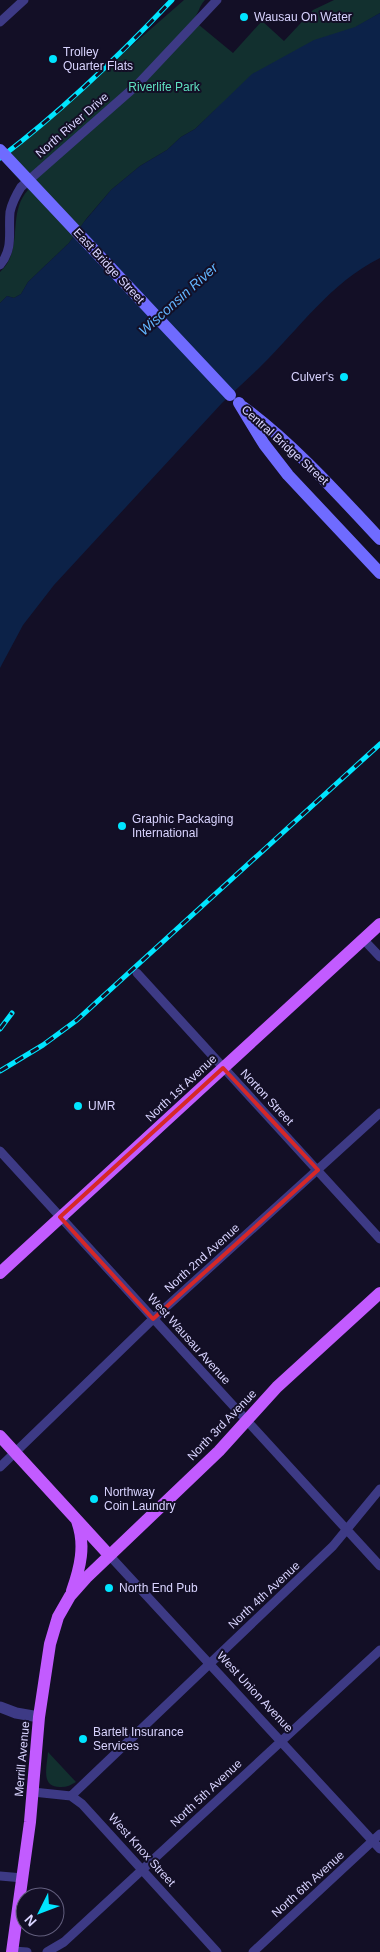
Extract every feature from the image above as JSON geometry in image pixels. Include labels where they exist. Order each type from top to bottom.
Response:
[{"type":"main road","name":"East Bridge Street","points":[[0,150],[239,403]]},
{"type":"main road","name":"Central Bridge Street","points":[[239,403],[332,488],[380,539]]},
{"type":"main road","name":"Central Bridge Street","points":[[239,403],[264,444],[288,475],[380,573]]},
{"type":"main road","name":"North 1st Avenue","points":[[0,1273],[380,924]]},
{"type":"main road","name":"North 3rd Avenue","points":[[86,1578],[219,1451],[277,1387],[380,1293]]},
{"type":"main road","points":[[0,1436],[109,1555]]},
{"type":"main road","points":[[70,1596],[79,1568],[82,1547],[76,1518]]},
{"type":"main road","name":"Merrill Avenue","points":[[12,1951],[24,1878],[39,1716],[51,1643],[58,1617],[70,1596],[86,1578]]},
{"type":"street","points":[[0,22],[24,0]]},
{"type":"street","name":"North River Drive","points":[[0,265],[10,248],[10,213],[21,187],[138,85],[217,0]]},
{"type":"street","points":[[363,939],[380,957]]},
{"type":"street","name":"Norton Street","points":[[137,973],[380,1239]]},
{"type":"street","name":"North 2nd Avenue","points":[[0,1466],[153,1318],[380,1113]]},
{"type":"street","name":"West Wausau Avenue","points":[[0,1151],[380,1566]]},
{"type":"street","name":"North 4th Avenue","points":[[71,1796],[333,1546],[380,1489]]},
{"type":"street","name":"West Union Avenue","points":[[109,1555],[380,1849]]},
{"type":"street","name":"North 5th Avenue","points":[[47,1952],[64,1942],[380,1650]]},
{"type":"street","points":[[0,1708],[16,1713],[39,1716]]},
{"type":"street","points":[[33,1792],[71,1796]]},
{"type":"street","name":"West Knox Street","points":[[71,1796],[82,1804],[217,1952]]},
{"type":"street","name":"North 6th Avenue","points":[[253,1952],[380,1834]]},
{"type":"street","points":[[0,1876],[24,1878]]},
{"type":"street","points":[[12,1951],[27,1952]]},
{"type":"highlighted area","points":[[223,1068],[318,1170],[153,1319],[60,1217]]},
{"type":"green space","name":"Riverlife Park","points":[[184,0],[205,0],[193,20],[233,53],[262,21],[284,41],[313,10],[334,0],[380,0],[380,13],[215,110],[195,129],[181,137],[167,150],[140,166],[111,190],[69,243],[28,282],[21,294],[14,298],[7,296],[0,303],[0,272],[12,253],[18,210],[28,190],[0,158],[24,140]]},
{"type":"green space","points":[[48,1752],[76,1782],[63,1787],[50,1784],[46,1775]]},
{"type":"water","name":"Wisconsin River","points":[[380,13],[380,258],[330,293],[276,351],[222,403],[54,585],[23,625],[0,668],[0,303],[7,296],[14,298],[21,294],[28,282],[69,243],[111,190],[140,166],[167,150],[181,137],[195,129],[252,74],[314,40],[355,27]]},
{"type":"railway","points":[[0,158],[46,121],[89,82],[172,0]]},
{"type":"railway","points":[[0,1071],[43,1045],[77,1020],[380,744]]},
{"type":"railway","points":[[0,1029],[12,1013]]},
{"type":"place","name":"Wausau On Water","points":[[244,17]]},
{"type":"place","name":"Trolley Quarter Flats","points":[[53,59]]},
{"type":"place","name":"Culver's","points":[[344,377]]},
{"type":"place","name":"Graphic Packaging International","points":[[122,826]]},
{"type":"place","name":"UMR","points":[[78,1106]]},
{"type":"place","name":"Northway Coin Laundry","points":[[94,1499]]},
{"type":"place","name":"North End Pub","points":[[109,1588]]},
{"type":"place","name":"Bartelt Insurance Services","points":[[83,1739]]}]
